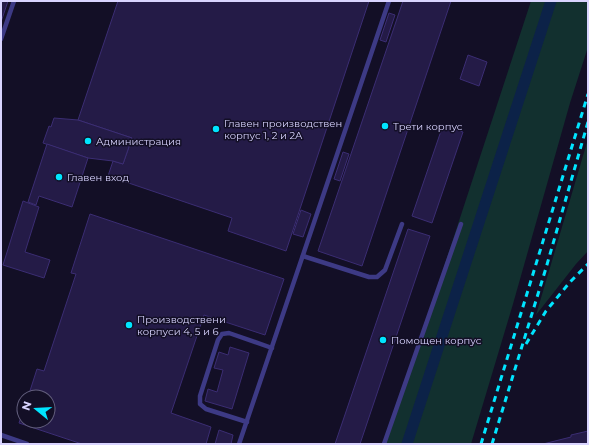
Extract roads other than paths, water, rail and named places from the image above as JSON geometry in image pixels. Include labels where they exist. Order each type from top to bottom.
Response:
[{"type":"lane","points":[[1,39],[14,1]]},
{"type":"lane","points":[[239,444],[389,1]]},
{"type":"lane","points":[[303,256],[369,277],[377,277],[385,270],[402,224]]},
{"type":"lane","points":[[384,444],[461,224]]},
{"type":"lane","points":[[247,422],[206,409],[200,404],[200,396],[218,340],[222,334],[230,333],[272,348]]},
{"type":"lane","points":[[1,435],[27,444]]},
{"type":"waterway","points":[[407,444],[551,1]]},
{"type":"railway","points":[[481,444],[588,94]]},
{"type":"railway","points":[[492,444],[546,268],[588,122]]},
{"type":"railway","points":[[526,344],[546,311],[570,282],[588,264]]},
{"type":"place","name":"Трети корпус","points":[[385,126]]},
{"type":"place","name":"Главен производствен корпус 1, 2 и 2А","points":[[216,129]]},
{"type":"place","name":"Администрация","points":[[88,141]]},
{"type":"place","name":"Главен вход","points":[[59,177]]},
{"type":"place","name":"Производствени корпуси 4, 5 и 6","points":[[129,325]]},
{"type":"place","name":"Помощен корпус","points":[[383,340]]}]
